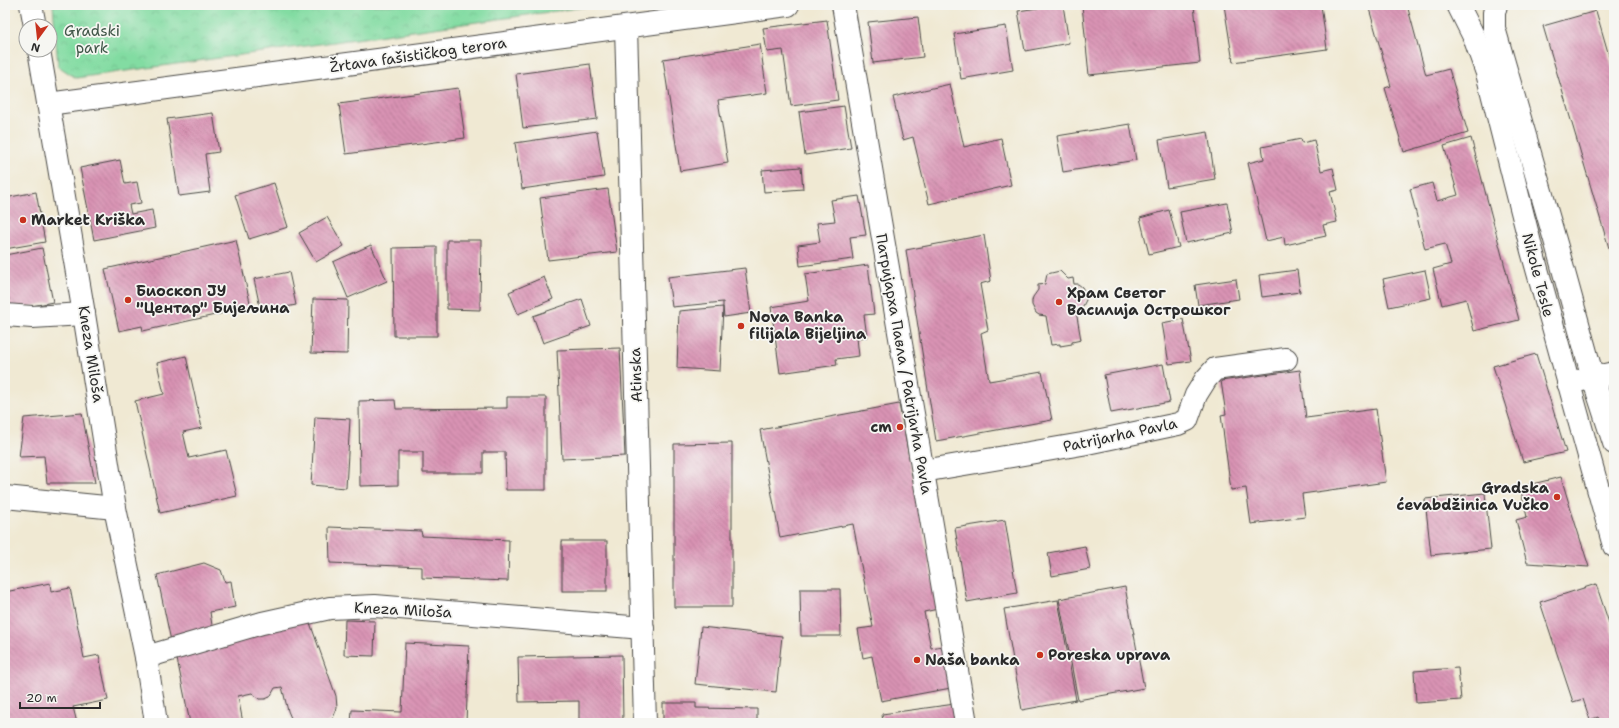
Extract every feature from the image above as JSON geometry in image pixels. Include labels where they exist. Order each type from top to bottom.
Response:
[{"type":"street","points":[[31,5],[33,18]]},
{"type":"street","name":"Žrtava fašističkog terora","points":[[48,104],[788,5]]},
{"type":"street","name":"Патријарха Павла / Patrijarha Pavla","points":[[843,5],[966,723]]},
{"type":"street","name":"Nikole Tesle","points":[[1458,5],[1474,37],[1487,73],[1532,251],[1614,546]]},
{"type":"street","name":"Nikole Tesle","points":[[1496,5],[1494,28],[1555,239],[1593,378],[1614,443]]},
{"type":"street","name":"Atinska","points":[[626,27],[645,723]]},
{"type":"street","name":"Kneza Miloša","points":[[40,58],[115,508],[146,657],[156,723]]},
{"type":"street","points":[[5,315],[32,316],[84,314]]},
{"type":"street","name":"Patrijarha Pavla","points":[[923,470],[1082,444],[1178,424],[1187,420],[1196,395],[1206,379],[1215,369],[1286,360]]},
{"type":"street","points":[[1568,383],[1614,373]]},
{"type":"street","points":[[5,496],[115,508]]},
{"type":"street","name":"Kneza Miloša","points":[[146,657],[262,623],[330,608],[375,606],[643,628]]},
{"type":"green space","name":"Gradski park","points":[[53,5],[599,5],[76,78],[58,66],[58,18],[54,18]]},
{"type":"building","points":[[1063,5],[1069,43],[1025,51],[1018,11]]},
{"type":"building","points":[[1082,5],[1194,5],[1200,63],[1089,75]]},
{"type":"building","points":[[1224,5],[1321,5],[1327,49],[1233,62]]},
{"type":"building","points":[[1368,5],[1407,5],[1426,75],[1449,69],[1468,133],[1404,152],[1385,88],[1391,86]]},
{"type":"building","points":[[1596,11],[1614,73],[1614,265],[1543,26]]},
{"type":"building","points":[[918,17],[923,57],[873,63],[868,22]]},
{"type":"building","points":[[827,20],[838,100],[791,106],[783,50],[767,52],[763,28]]},
{"type":"building","points":[[1006,26],[1013,70],[961,79],[954,34]]},
{"type":"building","points":[[760,44],[767,93],[718,100],[728,163],[680,171],[663,59]]},
{"type":"building","points":[[5,52],[8,70],[5,71]]},
{"type":"building","points":[[590,64],[597,119],[523,128],[516,74]]},
{"type":"building","points":[[950,84],[964,147],[1001,138],[1011,185],[929,204],[913,137],[903,140],[893,97]]},
{"type":"building","points":[[458,88],[465,138],[346,154],[339,104]]},
{"type":"building","points":[[844,106],[851,148],[805,155],[799,112]]},
{"type":"building","points":[[213,113],[219,152],[205,154],[210,192],[179,196],[167,119]]},
{"type":"building","points":[[1130,124],[1136,160],[1063,172],[1057,136]]},
{"type":"building","points":[[597,131],[604,177],[522,189],[515,143]]},
{"type":"building","points":[[1208,132],[1215,179],[1167,187],[1159,140]]},
{"type":"building","points":[[1471,138],[1519,320],[1474,331],[1466,299],[1442,305],[1433,269],[1451,264],[1445,244],[1425,249],[1410,189],[1432,183],[1437,201],[1458,195],[1444,146]]},
{"type":"building","points":[[1301,139],[1302,143],[1314,140],[1321,171],[1333,168],[1338,190],[1330,192],[1337,222],[1323,225],[1326,236],[1285,245],[1284,237],[1266,241],[1248,163],[1264,159],[1262,147]]},
{"type":"building","points":[[120,160],[125,184],[137,182],[141,203],[129,205],[131,214],[152,210],[155,228],[94,240],[80,168]]},
{"type":"building","points":[[801,167],[803,189],[764,192],[762,170]]},
{"type":"building","points":[[274,183],[288,227],[249,239],[235,195]]},
{"type":"building","points":[[608,189],[617,252],[548,260],[540,198]]},
{"type":"building","name":"Market Kriška","points":[[36,192],[45,242],[5,249],[5,198]]},
{"type":"building","points":[[859,196],[866,235],[850,237],[853,259],[800,266],[798,245],[820,242],[817,223],[835,221],[831,200]]},
{"type":"building","points":[[1227,203],[1233,233],[1186,243],[1180,212]]},
{"type":"building","points":[[1169,210],[1179,247],[1149,254],[1140,218]]},
{"type":"building","points":[[327,217],[344,246],[316,262],[299,233]]},
{"type":"building","points":[[984,235],[991,281],[980,284],[988,330],[981,333],[989,381],[1042,372],[1052,420],[936,441],[906,250]]},
{"type":"building","points":[[236,240],[251,307],[143,331],[142,326],[119,331],[105,269]]},
{"type":"building","points":[[447,240],[481,240],[480,310],[447,309]]},
{"type":"building","points":[[371,245],[387,281],[348,298],[333,262]]},
{"type":"building","points":[[437,247],[437,336],[394,336],[393,248]]},
{"type":"building","points":[[42,248],[53,302],[11,310],[5,280],[5,255]]},
{"type":"building","points":[[868,265],[874,314],[864,315],[867,337],[857,338],[859,356],[836,359],[837,365],[780,373],[771,307],[809,301],[805,274]]},
{"type":"building","points":[[745,268],[751,313],[724,317],[723,302],[672,307],[668,277]]},
{"type":"building","points":[[1297,270],[1300,292],[1262,297],[1259,275]]},
{"type":"building","points":[[1425,270],[1431,298],[1389,307],[1383,279]]},
{"type":"building","points":[[1060,271],[1068,279],[1073,278],[1074,284],[1078,284],[1082,287],[1086,295],[1086,300],[1082,308],[1076,311],[1081,340],[1072,342],[1072,344],[1060,346],[1060,344],[1051,345],[1046,316],[1036,313],[1032,305],[1032,301],[1038,290],[1038,285],[1045,284],[1047,274]]},
{"type":"building","points":[[289,272],[296,305],[261,312],[254,279]]},
{"type":"building","points":[[544,277],[553,299],[518,314],[509,292]]},
{"type":"building","points":[[1236,279],[1239,299],[1198,305],[1195,285]]},
{"type":"building","points":[[313,299],[348,300],[347,354],[311,353]]},
{"type":"building","points":[[582,299],[591,326],[543,343],[533,316]]},
{"type":"building","points":[[723,307],[720,371],[677,368],[679,311]]},
{"type":"building","points":[[1183,319],[1191,361],[1169,364],[1162,323]]},
{"type":"building","points":[[620,348],[625,456],[562,459],[557,350]]},
{"type":"building","points":[[1536,354],[1566,452],[1523,462],[1493,366]]},
{"type":"building","points":[[186,356],[202,428],[183,432],[189,458],[226,450],[237,496],[160,513],[135,401],[164,394],[157,363]]},
{"type":"building","points":[[1163,364],[1170,402],[1111,413],[1104,375]]},
{"type":"building","points":[[1300,370],[1306,418],[1376,409],[1386,482],[1302,494],[1305,517],[1251,524],[1246,488],[1231,490],[1221,415],[1226,414],[1221,381]]},
{"type":"building","points":[[507,397],[546,397],[546,490],[506,490],[505,452],[483,452],[483,473],[423,473],[423,452],[398,452],[398,485],[360,486],[359,401],[395,400],[396,409],[507,408]]},
{"type":"building","points":[[899,404],[938,609],[924,612],[931,648],[942,646],[951,688],[881,701],[872,656],[863,658],[858,629],[873,627],[853,524],[780,538],[760,430]]},
{"type":"building","points":[[82,413],[95,483],[47,483],[44,456],[19,457],[24,418]]},
{"type":"building","points":[[315,417],[350,419],[346,488],[311,485]]},
{"type":"building","points":[[732,443],[732,607],[674,607],[674,444]]},
{"type":"building","points":[[1561,477],[1589,567],[1527,563],[1516,520],[1527,517],[1520,487]]},
{"type":"building","points":[[1485,493],[1491,549],[1431,555],[1425,499]]},
{"type":"building","points":[[1005,520],[1017,593],[967,602],[955,528]]},
{"type":"building","points":[[329,527],[421,531],[422,536],[509,540],[508,581],[422,578],[422,567],[330,563]]},
{"type":"building","points":[[562,541],[607,541],[607,591],[562,591]]},
{"type":"building","points":[[1085,546],[1090,569],[1052,576],[1048,553]]},
{"type":"building","points":[[204,563],[221,570],[225,582],[231,581],[235,607],[210,612],[213,632],[171,641],[157,575]]},
{"type":"building","points":[[50,583],[51,592],[70,588],[84,658],[99,655],[108,700],[73,707],[77,723],[5,723],[5,592]]},
{"type":"building","points":[[1596,584],[1614,638],[1614,723],[1601,723],[1598,717],[1590,720],[1583,699],[1573,702],[1540,602]]},
{"type":"building","points":[[1125,587],[1144,688],[1078,700],[1059,599]]},
{"type":"building","points":[[800,589],[840,589],[841,636],[801,636]]},
{"type":"building","name":"Poreska uprava","points":[[1058,600],[1076,700],[1022,710],[1004,609]]},
{"type":"building","points":[[309,620],[336,696],[337,708],[333,718],[328,723],[296,723],[291,718],[288,711],[282,687],[275,688],[270,697],[265,699],[259,699],[252,693],[238,696],[243,723],[190,723],[176,654]]},
{"type":"building","points":[[345,620],[375,621],[374,656],[344,655]]},
{"type":"building","points":[[701,627],[782,636],[776,692],[695,684]]},
{"type":"building","points":[[405,643],[469,646],[466,723],[351,723],[352,710],[402,712]]},
{"type":"building","points":[[622,655],[623,723],[579,723],[579,701],[519,702],[518,657]]},
{"type":"building","points":[[1458,668],[1461,700],[1416,703],[1414,671]]},
{"type":"building","points":[[663,703],[696,703],[696,708],[757,709],[757,723],[663,723]]},
{"type":"building","points":[[955,704],[957,723],[883,723],[882,714]]},
{"type":"place","name":"Market Kriška","points":[[23,220]]},
{"type":"place","name":"Биоскоп ЈУ \"Центар\" Бијељина","points":[[128,300]]},
{"type":"place","name":"Храм Светог Василија Острошког","points":[[1059,302]]},
{"type":"place","name":"Nova Banka filijala Bijeljina","points":[[741,326]]},
{"type":"place","name":"cm","points":[[900,427]]},
{"type":"place","name":"Gradska ćevabdžinica Vučko","points":[[1557,497]]},
{"type":"place","name":"Poreska uprava","points":[[1040,655]]},
{"type":"place","name":"Naša banka","points":[[917,660]]}]
